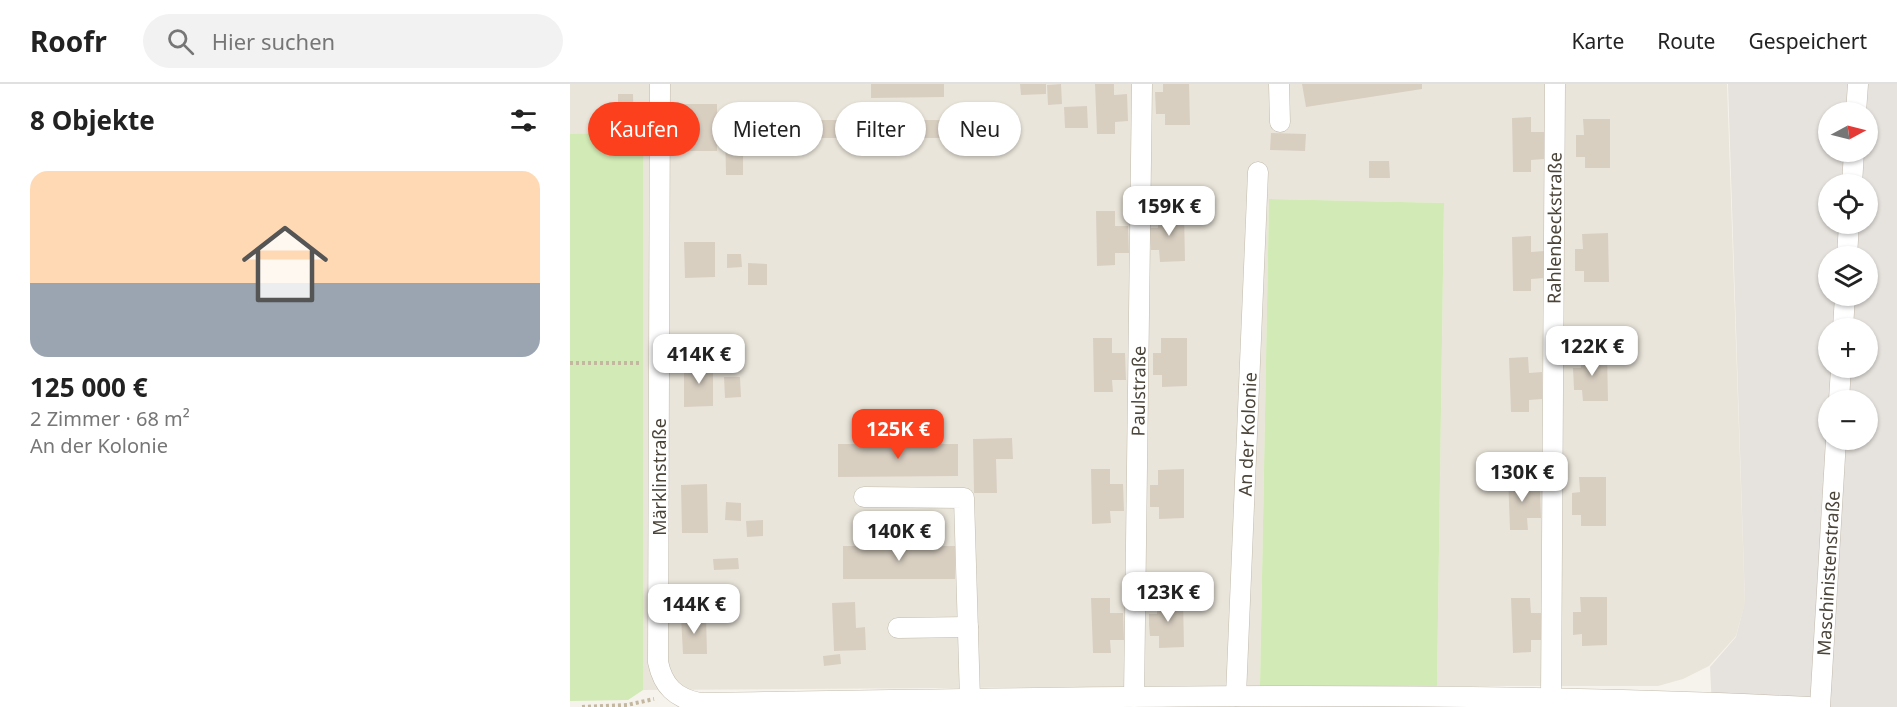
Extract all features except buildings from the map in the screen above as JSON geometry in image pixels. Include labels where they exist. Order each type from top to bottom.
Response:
[{"type":"street","name":"Märklinstraße","points":[[660,84],[658,662],[661,677],[671,692]]},
{"type":"street","name":"Paulstraße","points":[[1134,697],[1142,84]]},
{"type":"street","points":[[1279,84],[1280,122]]},
{"type":"street","name":"Rahlenbeckstraße","points":[[1551,698],[1555,84]]},
{"type":"street","points":[[1857,102],[1858,84]]},
{"type":"street","name":"An der Kolonie","points":[[1236,696],[1258,172]]},
{"type":"street","name":"Maschinistenstraße","points":[[1820,707],[1835,450]]},
{"type":"street","points":[[864,497],[964,498],[970,699]]},
{"type":"street","points":[[898,628],[968,627]]},
{"type":"street","points":[[671,692],[686,700],[700,703],[1236,696],[1668,700],[1809,707]]},
{"type":"path","points":[[570,363],[659,363]]},
{"type":"path","points":[[582,707],[643,703],[671,692]]},
{"type":"shaded area","points":[[570,84],[1727,84],[1745,603],[1736,636],[1709,666],[1683,679],[1658,686],[1437,686],[1444,203],[1269,199],[1260,686],[643,690],[643,156],[700,156],[700,102],[588,102],[588,134],[570,134]]},
{"type":"shaded area","points":[[1728,84],[1897,84],[1897,707],[1712,707],[1710,667],[1736,637],[1745,602]]},
{"type":"green space","points":[[570,134],[588,134],[588,156],[643,156],[643,690],[628,700],[570,701]]},
{"type":"green space","points":[[1269,199],[1444,203],[1437,686],[1260,686]]}]
